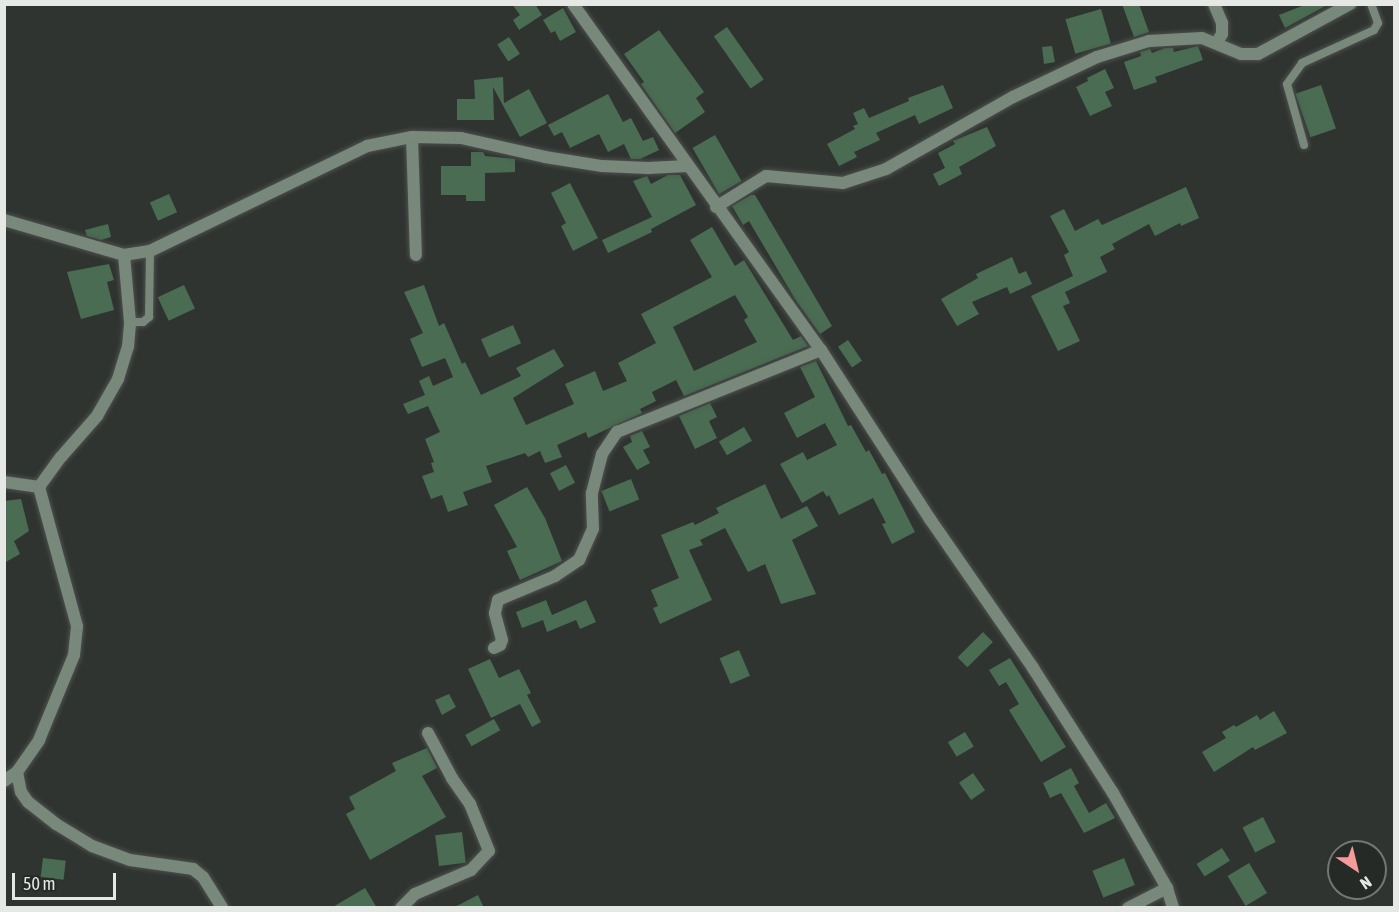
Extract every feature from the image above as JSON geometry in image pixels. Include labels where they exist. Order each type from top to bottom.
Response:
[{"type":"street","points":[[573,4],[716,207],[821,350],[930,519],[1033,668],[1113,793],[1167,888],[1173,908]]},
{"type":"street","points":[[1214,4],[1222,22],[1222,34],[1217,42]]},
{"type":"street","points":[[716,207],[766,176],[843,183],[886,169],[1013,97],[1097,57],[1149,41],[1202,38],[1217,42],[1241,54],[1258,54],[1350,4]]},
{"type":"street","points":[[4,220],[124,255],[150,251],[367,146],[412,137],[461,138],[545,157],[602,166],[648,168],[687,166]]},
{"type":"street","points":[[412,137],[416,255]]},
{"type":"street","points":[[39,487],[61,457],[97,416],[118,379],[128,347],[130,322],[124,255]]},
{"type":"street","points":[[494,648],[500,645],[502,640],[495,614],[498,600],[555,576],[579,560],[584,553],[593,529],[592,493],[595,479],[602,454],[617,432],[821,350]]},
{"type":"street","points":[[4,482],[39,487]]},
{"type":"street","points":[[4,781],[16,772],[39,740],[72,666],[77,642],[77,626],[73,608],[39,487]]},
{"type":"street","points":[[401,908],[415,894],[471,870],[489,851],[470,804],[452,778],[428,734]]},
{"type":"street","points":[[16,772],[21,792],[28,802],[56,824],[92,846],[130,860],[193,869],[203,877],[222,908]]},
{"type":"street","points":[[1128,908],[1167,888]]},
{"type":"lane","points":[[1304,145],[1287,84],[1302,63],[1374,30],[1378,23],[1371,4]]},
{"type":"lane","points":[[130,322],[143,322],[149,317],[150,251]]},
{"type":"building","points":[[512,4],[535,4],[542,15],[519,30],[513,20],[520,15]]},
{"type":"building","points":[[1122,4],[1139,4],[1149,32],[1134,37]]},
{"type":"building","points":[[1307,4],[1329,4],[1285,28],[1279,15]]},
{"type":"building","points":[[563,8],[576,32],[560,41],[555,31],[551,33],[543,20]]},
{"type":"building","points":[[1101,9],[1111,44],[1075,54],[1065,19]]},
{"type":"building","points":[[727,27],[764,79],[751,89],[714,36]]},
{"type":"building","points":[[659,30],[704,92],[696,98],[705,112],[675,133],[641,84],[644,82],[624,54]]},
{"type":"building","points":[[509,37],[520,54],[508,61],[497,45]]},
{"type":"building","points":[[1052,46],[1055,62],[1044,64],[1042,47]]},
{"type":"building","points":[[1198,46],[1203,60],[1155,77],[1157,82],[1134,90],[1124,62],[1141,56],[1140,52],[1150,49],[1152,53],[1165,48],[1173,48],[1174,52]]},
{"type":"building","points":[[1105,69],[1114,88],[1105,92],[1112,106],[1090,116],[1076,87],[1088,81],[1087,78]]},
{"type":"building","points":[[503,77],[504,103],[529,89],[547,123],[520,137],[493,87],[494,120],[457,120],[457,99],[475,99],[474,80]]},
{"type":"building","points":[[943,85],[953,108],[919,124],[915,115],[876,133],[880,140],[854,152],[857,157],[839,166],[827,144],[855,129],[853,126],[858,124],[853,113],[864,108],[869,118],[909,101],[908,98]]},
{"type":"building","points":[[1321,85],[1336,128],[1310,137],[1295,94]]},
{"type":"building","points":[[608,94],[623,122],[631,118],[643,141],[653,137],[659,150],[640,159],[631,159],[624,144],[608,152],[599,134],[570,148],[562,132],[554,136],[548,125]]},
{"type":"building","points":[[987,127],[996,146],[959,167],[962,174],[939,186],[933,174],[945,168],[938,153],[955,144],[953,141]]},
{"type":"building","points":[[715,135],[742,181],[719,194],[692,148]]},
{"type":"building","points":[[471,152],[483,152],[485,156],[515,159],[515,172],[485,173],[485,201],[466,201],[466,195],[441,195],[441,166],[471,166]]},
{"type":"building","points":[[668,175],[680,175],[696,205],[651,229],[652,232],[608,253],[602,240],[652,217],[633,181],[647,176],[651,184]]},
{"type":"building","points":[[570,183],[598,238],[573,251],[561,226],[566,223],[551,193]]},
{"type":"building","points":[[1186,187],[1199,218],[1181,226],[1180,223],[1155,236],[1149,224],[1112,244],[1115,249],[1100,257],[1107,272],[1065,292],[1070,303],[1063,306],[1080,341],[1058,351],[1031,296],[1073,276],[1064,255],[1069,252],[1050,216],[1064,209],[1075,231],[1098,219],[1102,225]]},
{"type":"building","points":[[169,194],[177,212],[158,221],[150,203]]},
{"type":"building","points":[[755,195],[832,326],[820,334],[795,299],[749,221],[743,225],[732,206]]},
{"type":"building","points":[[108,224],[111,237],[101,240],[87,236],[85,230]]},
{"type":"building","points":[[712,227],[735,266],[744,260],[793,340],[801,336],[808,346],[684,396],[676,380],[652,392],[656,401],[640,409],[642,413],[588,438],[586,432],[557,445],[562,457],[545,463],[540,451],[528,457],[525,453],[486,466],[492,482],[463,492],[468,505],[448,512],[442,495],[431,499],[422,476],[434,472],[431,463],[434,462],[425,439],[440,432],[428,406],[408,414],[403,404],[425,395],[419,381],[429,376],[433,386],[453,377],[445,358],[422,367],[410,339],[423,333],[404,292],[424,285],[439,326],[444,323],[462,364],[465,362],[481,395],[521,376],[516,368],[554,349],[564,366],[513,398],[526,425],[574,404],[565,384],[595,371],[603,391],[627,381],[618,363],[656,343],[641,314],[712,277],[690,240]],"holes":[[[735,295],[748,317],[744,320],[757,342],[694,371],[673,327]]]},
{"type":"building","points":[[1012,257],[1019,274],[1026,271],[1032,284],[1010,294],[1007,287],[972,302],[979,314],[957,326],[941,299],[978,278],[976,274]]},
{"type":"building","points":[[109,264],[114,280],[107,282],[114,310],[81,319],[67,272]]},
{"type":"building","points":[[184,285],[195,309],[169,321],[158,297]]},
{"type":"building","points":[[513,325],[521,343],[489,358],[481,339]]},
{"type":"building","points":[[848,340],[862,361],[852,367],[838,347]]},
{"type":"building","points":[[816,361],[848,426],[851,425],[866,452],[869,450],[882,474],[885,473],[915,532],[892,544],[882,524],[886,523],[873,498],[839,515],[829,495],[827,497],[823,491],[802,503],[780,464],[803,452],[807,460],[837,445],[825,423],[797,438],[784,413],[815,397],[800,367]]},
{"type":"building","points":[[710,403],[717,417],[709,421],[717,438],[695,449],[679,416]]},
{"type":"building","points":[[744,427],[752,441],[727,455],[719,441]]},
{"type":"building","points":[[642,431],[650,447],[643,450],[650,463],[637,470],[623,447],[632,442],[630,436]]},
{"type":"building","points":[[566,465],[575,483],[559,491],[550,473]]},
{"type":"building","points":[[631,479],[639,499],[610,511],[601,491]]},
{"type":"building","points":[[765,484],[781,519],[807,506],[818,526],[792,540],[816,594],[781,604],[765,564],[748,572],[725,528],[700,540],[703,545],[689,550],[712,600],[660,624],[653,608],[658,606],[651,590],[679,578],[661,535],[693,522],[695,525],[719,513],[716,508]]},
{"type":"building","points":[[527,487],[545,518],[562,561],[520,580],[507,551],[517,547],[494,505]]},
{"type":"building","points":[[21,499],[29,531],[14,541],[20,554],[4,563],[4,501]]},
{"type":"building","points":[[546,600],[552,615],[586,600],[596,622],[580,629],[576,620],[547,632],[543,620],[522,628],[516,612]]},
{"type":"building","points":[[983,632],[993,642],[967,667],[958,657]]},
{"type":"building","points":[[739,650],[750,676],[731,684],[720,658]]},
{"type":"building","points":[[1010,658],[1066,747],[1041,762],[1009,710],[1019,704],[1006,682],[999,686],[989,670]]},
{"type":"building","points":[[490,659],[499,678],[519,669],[531,693],[527,695],[541,722],[532,727],[520,704],[491,718],[468,669]]},
{"type":"building","points":[[449,694],[456,707],[442,715],[435,700]]},
{"type":"building","points":[[1274,711],[1287,733],[1255,750],[1253,747],[1214,772],[1202,752],[1226,738],[1222,732],[1234,725],[1236,727],[1257,715],[1260,720]]},
{"type":"building","points":[[494,719],[500,730],[471,746],[465,735]]},
{"type":"building","points":[[965,732],[974,747],[957,757],[948,742]]},
{"type":"building","points":[[427,748],[437,768],[422,776],[446,817],[370,860],[346,814],[355,809],[349,797],[396,771],[392,763]]},
{"type":"building","points":[[1071,768],[1079,783],[1074,786],[1089,813],[1106,803],[1115,818],[1084,833],[1061,793],[1050,798],[1043,783]]},
{"type":"building","points":[[973,773],[985,790],[971,800],[959,783]]},
{"type":"building","points":[[1263,817],[1276,842],[1255,852],[1243,827]]},
{"type":"building","points":[[462,832],[466,863],[439,866],[435,835]]},
{"type":"building","points":[[1222,848],[1230,861],[1205,877],[1197,864]]},
{"type":"building","points":[[43,858],[66,861],[64,880],[41,877]]},
{"type":"building","points":[[1124,858],[1135,885],[1103,898],[1092,871]]},
{"type":"building","points":[[1249,863],[1267,893],[1246,906],[1228,876]]},
{"type":"building","points":[[365,888],[377,908],[331,908]]},
{"type":"building","points":[[478,895],[484,908],[453,908]]}]
